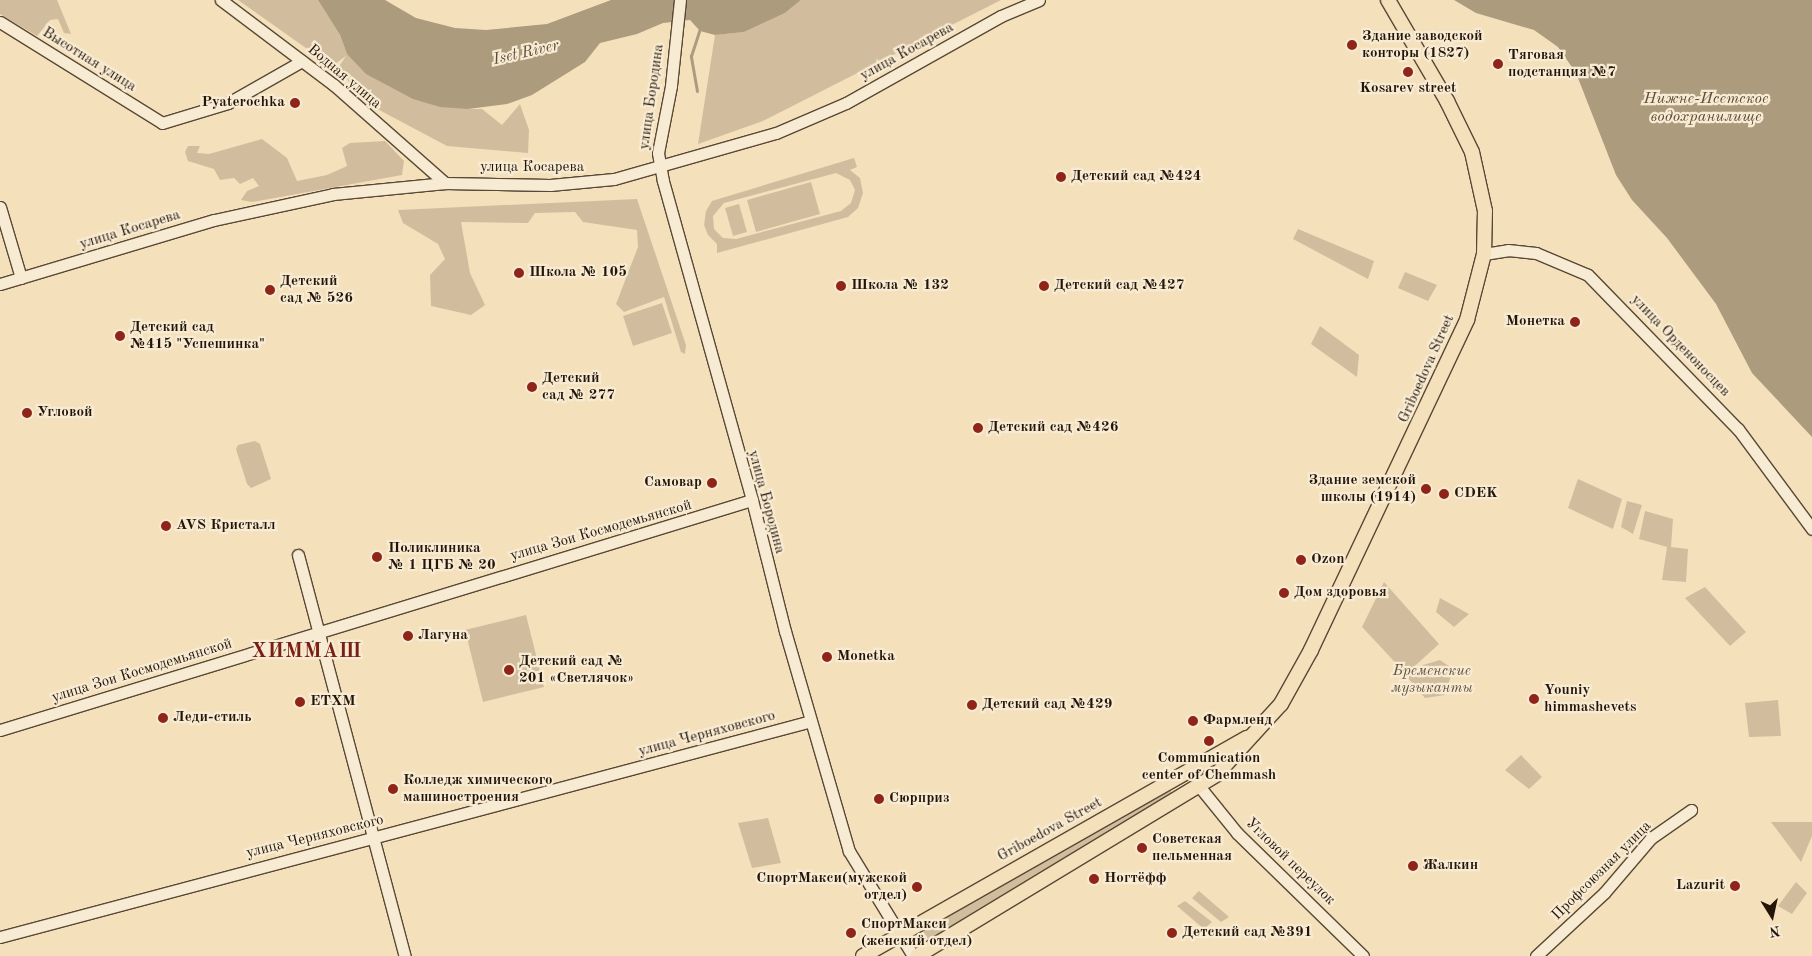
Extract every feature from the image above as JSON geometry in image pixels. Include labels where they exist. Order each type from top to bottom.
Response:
[{"type":"main road","name":"Griboedova Street","points":[[917,956],[1217,774],[1254,734],[1292,688],[1420,426],[1468,320],[1484,254],[1485,211],[1472,152],[1447,101],[1388,0]]},
{"type":"main road","name":"Griboedova Street","points":[[863,956],[1254,734]]},
{"type":"street","name":"Водная улица","points":[[220,0],[334,85],[445,183]]},
{"type":"street","name":"улица Бородина","points":[[680,0],[671,86],[658,153],[659,167],[849,852],[913,956]]},
{"type":"street","name":"улица Косарева","points":[[0,284],[263,209],[342,193],[445,183],[587,184],[659,167],[776,133],[836,108],[904,73],[1001,16],[1039,0]]},
{"type":"street","name":"Высотная улица","points":[[0,22],[162,123],[228,103],[302,61]]},
{"type":"street","points":[[0,207],[21,278]]},
{"type":"street","name":"улица Орденоносцев","points":[[1484,254],[1508,250],[1536,253],[1588,275],[1738,429],[1812,529]]},
{"type":"street","name":"улица Зои Космодемьянской","points":[[0,730],[752,500]]},
{"type":"street","points":[[298,555],[405,956]]},
{"type":"street","name":"улица Черняховского","points":[[0,937],[812,721]]},
{"type":"street","name":"Угловой переулок","points":[[1199,786],[1237,833],[1363,956]]},
{"type":"street","name":"Профсоюзная улица","points":[[1536,956],[1604,893],[1652,838],[1691,810]]},
{"type":"green space","points":[[0,0],[57,0],[71,34],[64,33],[58,19],[50,20],[37,36],[0,14]]},
{"type":"green space","points":[[238,0],[318,0],[340,35],[347,54],[468,109],[482,109],[502,125],[520,104],[529,130],[528,153],[447,146],[366,103],[338,68],[346,56],[335,64],[327,63]]},
{"type":"green space","points":[[801,0],[1001,0],[763,121],[698,144],[715,35],[744,32],[785,13]]},
{"type":"green space","points":[[262,139],[287,158],[297,181],[327,175],[347,166],[342,148],[350,143],[385,141],[404,161],[402,175],[252,202],[241,200],[247,191],[259,186],[253,178],[240,184],[234,178],[220,180],[214,169],[188,161],[185,152],[188,146],[200,146],[197,153],[209,154]]},
{"type":"green space","points":[[854,158],[857,167],[850,170],[860,178],[863,193],[858,208],[848,217],[717,253],[717,244],[708,235],[704,225],[706,211],[712,201]],"holes":[[[836,173],[850,180],[855,190],[851,203],[841,211],[736,239],[723,238],[714,229],[713,216],[724,203]]]},
{"type":"green space","points":[[811,182],[820,214],[756,232],[747,200]]},
{"type":"green space","points":[[637,199],[686,345],[685,354],[681,352],[664,297],[624,312],[616,304],[638,247],[637,230],[583,222],[575,212],[535,213],[528,223],[461,222],[470,273],[485,305],[471,315],[431,306],[430,275],[445,259],[438,244],[403,223],[398,210]]},
{"type":"green space","points":[[739,204],[747,232],[733,236],[725,208]]},
{"type":"green space","points":[[1298,229],[1374,261],[1368,279],[1293,239]]},
{"type":"green space","points":[[1405,272],[1437,285],[1428,301],[1398,288]]},
{"type":"green space","points":[[662,303],[672,333],[633,346],[623,316]]},
{"type":"green space","points":[[1320,326],[1359,355],[1357,377],[1311,344]]},
{"type":"green space","points":[[255,441],[260,444],[271,479],[251,488],[247,484],[236,449],[238,445]]},
{"type":"green space","points":[[1578,479],[1622,499],[1613,529],[1568,508]]},
{"type":"green space","points":[[1627,501],[1642,505],[1633,534],[1621,527]]},
{"type":"green space","points":[[1645,511],[1673,519],[1671,547],[1688,549],[1686,582],[1662,580],[1667,547],[1639,539]]},
{"type":"green space","points":[[1384,582],[1439,644],[1406,674],[1362,627]]},
{"type":"green space","points":[[1705,587],[1746,632],[1730,646],[1685,598]]},
{"type":"green space","points":[[1440,598],[1469,614],[1454,627],[1436,612]]},
{"type":"green space","points":[[526,615],[544,687],[483,702],[465,630]]},
{"type":"green space","name":"Бременские музыканты","points":[[1440,660],[1453,669],[1445,695],[1425,698],[1407,677],[1423,665]]},
{"type":"green space","points":[[1778,700],[1781,736],[1749,737],[1745,703]]},
{"type":"green space","points":[[1521,755],[1542,777],[1529,789],[1505,770]]},
{"type":"green space","points":[[1168,786],[1173,795],[930,942],[921,928]]},
{"type":"green space","points":[[768,818],[781,863],[752,868],[738,823]]},
{"type":"green space","points":[[1771,822],[1812,822],[1812,836],[1801,862]]},
{"type":"green space","points":[[1796,882],[1807,893],[1792,914],[1778,906]]},
{"type":"green space","points":[[1199,891],[1229,917],[1221,922],[1192,898]]},
{"type":"green space","points":[[1185,901],[1212,922],[1204,929],[1177,906]]},
{"type":"water","name":"Iset River","points":[[318,0],[385,0],[416,18],[455,28],[486,30],[547,24],[611,0],[801,0],[785,13],[744,32],[715,35],[700,31],[690,20],[663,23],[637,34],[600,43],[585,62],[532,95],[507,104],[468,109],[440,107],[413,99],[366,74],[347,54],[340,35]]},
{"type":"water","name":"Нижне-Исетское водохранилище","points":[[1454,0],[1812,0],[1812,437],[1752,373],[1716,304],[1667,238],[1632,200],[1616,175],[1576,73],[1558,47],[1534,30],[1476,13]]},
{"type":"waterway","points":[[697,91],[691,56],[700,29]]},
{"type":"place","name":"Здание заводской конторы (1827)","points":[[1352,45]]},
{"type":"place","name":"Тяговая подстанция №7","points":[[1498,64]]},
{"type":"place","name":"Kosarev street","points":[[1408,72]]},
{"type":"place","name":"Pyaterochka","points":[[295,103]]},
{"type":"place","name":"Детский сад №424","points":[[1061,177]]},
{"type":"place","name":"Школа № 105","points":[[519,273]]},
{"type":"place","name":"Школа № 132","points":[[841,286]]},
{"type":"place","name":"Детский сад №427","points":[[1044,286]]},
{"type":"place","name":"Детcкий сад № 526","points":[[270,290]]},
{"type":"place","name":"Монетка","points":[[1575,322]]},
{"type":"place","name":"Детский сад №415 \"Успешинка\"","points":[[120,336]]},
{"type":"place","name":"Детcкий сад № 277","points":[[532,387]]},
{"type":"place","name":"Угловой","points":[[27,413]]},
{"type":"place","name":"Детский сад №426","points":[[978,428]]},
{"type":"place","name":"Самовар","points":[[712,483]]},
{"type":"place","name":"Здание земской школы (1914)","points":[[1426,489]]},
{"type":"place","name":"CDEK","points":[[1444,494]]},
{"type":"place","name":"AVS Кристалл","points":[[166,526]]},
{"type":"place","name":"Поликлиника № 1 ЦГБ № 20","points":[[377,557]]},
{"type":"place","name":"Ozon","points":[[1301,560]]},
{"type":"place","name":"Дом здоровья","points":[[1284,593]]},
{"type":"place","name":"Лагуна","points":[[408,636]]},
{"type":"place","name":"Monetka","points":[[827,657]]},
{"type":"place","name":"Детский сад № 201 «Светлячок»","points":[[509,670]]},
{"type":"place","name":"Youniy himmashevets","points":[[1534,699]]},
{"type":"place","name":"ЕТХМ","points":[[300,702]]},
{"type":"place","name":"Детский сад №429","points":[[972,705]]},
{"type":"place","name":"Леди-стиль","points":[[163,718]]},
{"type":"place","name":"Фармленд","points":[[1193,721]]},
{"type":"place","name":"Communication center of Chemmash","points":[[1209,741]]},
{"type":"place","name":"Колледж химического машиностроения","points":[[393,789]]},
{"type":"place","name":"Сюрприз","points":[[879,799]]},
{"type":"place","name":"Советская пельменная","points":[[1142,848]]},
{"type":"place","name":"Жалкин","points":[[1413,866]]},
{"type":"place","name":"Ногтёфф","points":[[1094,879]]},
{"type":"place","name":"Lazurit","points":[[1735,886]]},
{"type":"place","name":"СпортМакси(мужской отдел)","points":[[917,887]]},
{"type":"place","name":"СпортМакси (женский отдел)","points":[[851,933]]},
{"type":"place","name":"Детский сад №391","points":[[1172,933]]},
{"type":"district","name":"ХИММАШ","points":[[307,652]]}]
